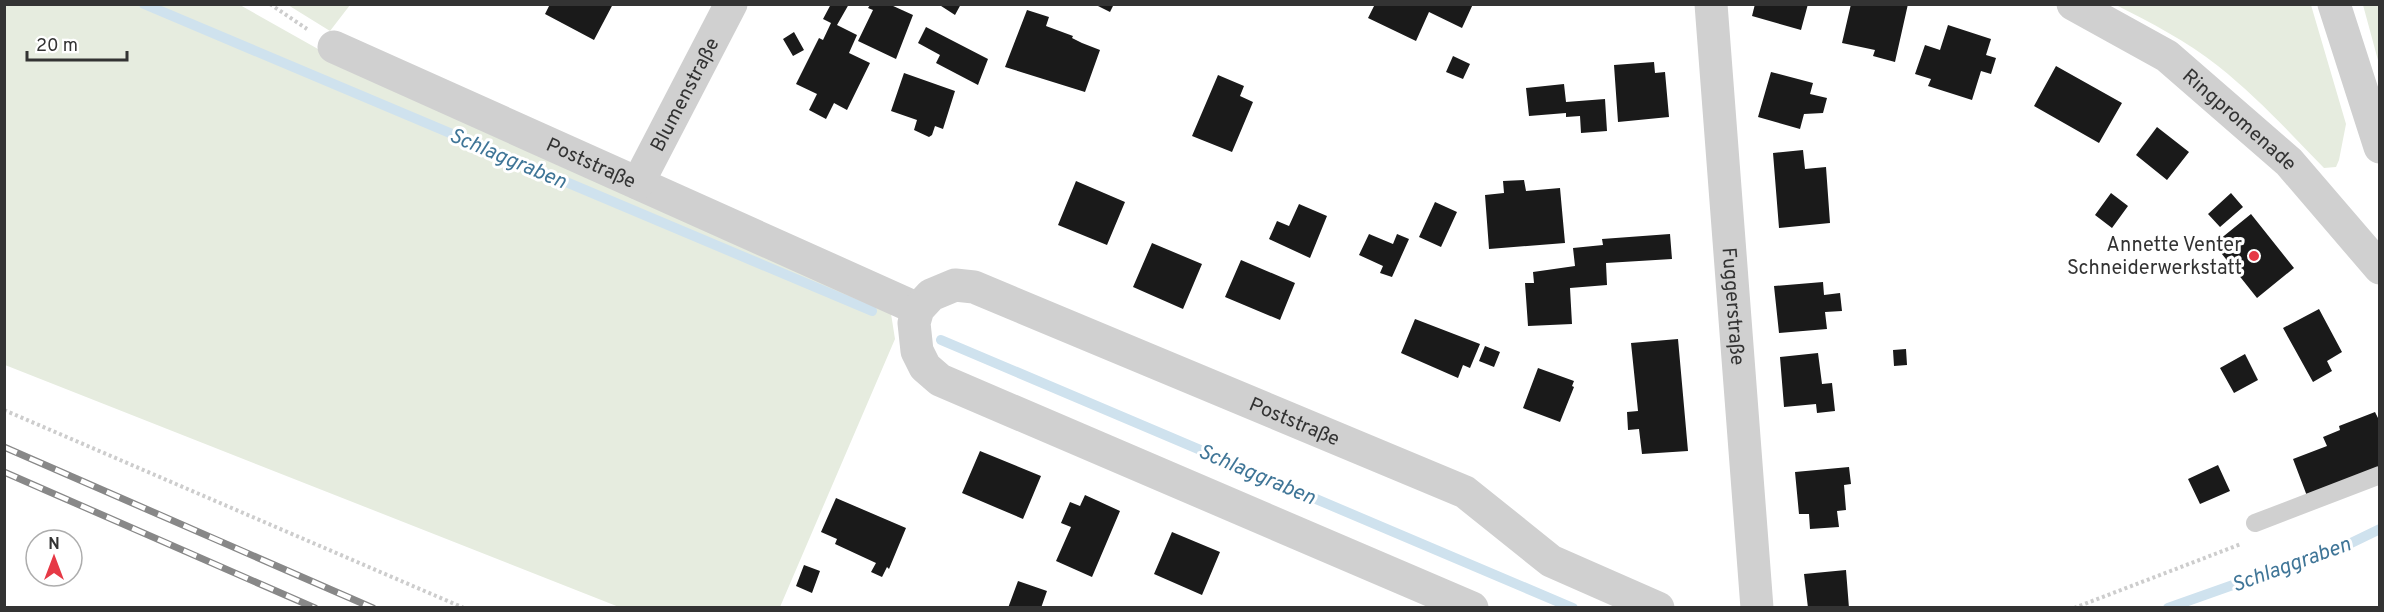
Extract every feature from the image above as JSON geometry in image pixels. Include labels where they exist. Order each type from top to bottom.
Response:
[{"type":"street","name":"Blumenstraße","points":[[645,171],[731,4]]},
{"type":"street","name":"Fuggerstraße","points":[[1711,4],[1757,608]]},
{"type":"street","name":"Ringpromenade","points":[[2073,4],[2167,57],[2289,162],[2379,268]]},
{"type":"street","points":[[2334,4],[2379,147]]},
{"type":"street","name":"Poststraße","points":[[334,47],[645,171],[918,309],[932,295],[955,285],[974,287],[1465,492],[1551,561],[1658,608]]},
{"type":"street","points":[[918,309],[914,323],[918,351],[925,367],[940,380],[1472,608]]},
{"type":"lane","points":[[2255,523],[2379,476]]},
{"type":"path","points":[[270,4],[334,47]]},
{"type":"path","points":[[4,410],[464,608]]},
{"type":"path","points":[[2074,608],[2249,542]]},
{"type":"shaded area","points":[[4,5],[240,5],[334,58],[889,301],[895,339],[780,607],[619,607],[5,365]]},
{"type":"shaded area","points":[[288,5],[350,5],[330,31]]},
{"type":"shaded area","points":[[2116,5],[2311,5],[2346,124],[2336,167],[2324,168],[2260,103],[2194,48]]},
{"type":"shaded area","points":[[2363,5],[2379,5],[2379,64]]},
{"type":"building","points":[[550,4],[613,4],[594,40],[545,14]]},
{"type":"building","points":[[831,4],[849,4],[837,25],[857,35],[849,53],[870,63],[847,110],[834,103],[826,119],[809,110],[817,94],[796,84],[819,38],[823,40],[831,23],[823,19]]},
{"type":"building","points":[[938,4],[961,4],[955,15]]},
{"type":"building","points":[[1094,4],[1114,4],[1110,12]]},
{"type":"building","points":[[1375,4],[1473,4],[1462,28],[1429,12],[1416,41],[1368,18]]},
{"type":"building","points":[[1755,4],[1808,4],[1801,30],[1752,16]]},
{"type":"building","points":[[1851,4],[1908,4],[1895,62],[1873,56],[1875,50],[1842,43]]},
{"type":"building","points":[[870,5],[891,5],[913,15],[896,59],[858,41],[873,10],[868,8]]},
{"type":"building","points":[[1027,10],[1049,17],[1046,26],[1073,36],[1072,38],[1100,50],[1085,92],[1005,67]]},
{"type":"building","points":[[1948,25],[1991,39],[1986,55],[1996,58],[1991,74],[1981,71],[1972,100],[1928,86],[1931,79],[1915,74],[1925,45],[1940,50]]},
{"type":"building","points":[[926,27],[988,59],[978,85],[936,63],[940,55],[918,43]]},
{"type":"building","points":[[794,32],[804,50],[793,56],[783,39]]},
{"type":"building","points":[[1453,56],[1470,64],[1463,79],[1446,72]]},
{"type":"building","points":[[1654,62],[1655,73],[1665,72],[1669,117],[1618,122],[1614,65]]},
{"type":"building","points":[[2056,66],[2122,103],[2099,143],[2034,106]]},
{"type":"building","points":[[1771,72],[1813,83],[1810,94],[1827,98],[1823,113],[1804,114],[1800,129],[1758,117]]},
{"type":"building","points":[[904,73],[955,91],[943,129],[935,126],[929,137],[914,130],[917,120],[891,111]]},
{"type":"building","points":[[1218,75],[1244,86],[1240,96],[1253,102],[1232,152],[1192,136]]},
{"type":"building","points":[[1564,84],[1566,102],[1605,99],[1607,131],[1581,133],[1580,116],[1566,117],[1566,113],[1529,116],[1526,88]]},
{"type":"building","points":[[2157,127],[2189,152],[2167,180],[2136,155]]},
{"type":"building","points":[[1803,150],[1805,169],[1826,167],[1830,223],[1779,228],[1773,153]]},
{"type":"building","points":[[1524,180],[1526,191],[1560,188],[1565,243],[1489,249],[1485,195],[1504,193],[1503,181]]},
{"type":"building","points":[[1076,181],[1125,202],[1107,245],[1058,225]]},
{"type":"building","points":[[2111,193],[2128,206],[2112,228],[2095,215]]},
{"type":"building","points":[[2231,193],[2243,207],[2220,227],[2208,214]]},
{"type":"building","points":[[1435,202],[1457,212],[1441,247],[1419,237]]},
{"type":"building","points":[[1299,204],[1327,216],[1310,258],[1269,239],[1277,221],[1289,226]]},
{"type":"building","name":"Annette Venter Schneiderwerkstatt","points":[[2251,214],[2294,268],[2257,298],[2214,244]]},
{"type":"building","points":[[1369,234],[1393,244],[1397,234],[1409,239],[1392,277],[1380,273],[1383,266],[1359,255]]},
{"type":"building","points":[[1670,234],[1672,259],[1606,263],[1607,285],[1570,288],[1572,324],[1528,326],[1525,283],[1534,283],[1533,272],[1575,266],[1573,248],[1603,245],[1602,239]]},
{"type":"building","points":[[1152,243],[1202,264],[1183,309],[1133,287]]},
{"type":"building","points":[[1241,260],[1295,283],[1280,320],[1225,297]]},
{"type":"building","points":[[1823,282],[1824,295],[1840,293],[1842,311],[1825,312],[1827,329],[1779,333],[1774,286]]},
{"type":"building","points":[[2319,309],[2342,352],[2327,361],[2332,371],[2313,382],[2283,328]]},
{"type":"building","points":[[1415,319],[1480,344],[1470,368],[1463,365],[1458,378],[1401,353]]},
{"type":"building","points":[[1678,339],[1688,451],[1642,454],[1639,429],[1628,430],[1627,412],[1638,411],[1631,343]]},
{"type":"building","points":[[1485,346],[1500,352],[1494,367],[1479,361]]},
{"type":"building","points":[[1906,349],[1907,365],[1894,366],[1893,350]]},
{"type":"building","points":[[1818,353],[1822,384],[1832,383],[1835,411],[1817,413],[1816,404],[1784,407],[1780,357]]},
{"type":"building","points":[[2245,354],[2258,380],[2234,393],[2220,368]]},
{"type":"building","points":[[1538,368],[1574,381],[1572,386],[1574,387],[1560,422],[1523,408]]},
{"type":"building","points":[[2375,412],[2380,422],[2380,467],[2307,496],[2293,459],[2327,446],[2323,437],[2340,430],[2339,426]]},
{"type":"building","points":[[980,451],[1041,476],[1023,519],[962,493]]},
{"type":"building","points":[[2218,465],[2230,491],[2200,504],[2188,479]]},
{"type":"building","points":[[1849,467],[1851,484],[1844,485],[1846,510],[1837,511],[1839,527],[1810,529],[1809,514],[1799,514],[1795,472]]},
{"type":"building","points":[[1085,495],[1120,511],[1092,577],[1056,561],[1071,527],[1061,523],[1070,502],[1080,506]]},
{"type":"building","points":[[836,498],[906,528],[889,569],[887,567],[882,577],[871,572],[876,563],[835,544],[837,539],[821,532]]},
{"type":"building","points":[[1172,532],[1220,552],[1202,595],[1154,574]]},
{"type":"building","points":[[804,565],[820,571],[812,593],[796,586]]},
{"type":"building","points":[[1846,570],[1849,608],[1808,608],[1804,574]]},
{"type":"building","points":[[1018,581],[1047,591],[1041,608],[1008,608]]},
{"type":"waterway","name":"Schlaggraben","points":[[144,4],[872,311]]},
{"type":"waterway","name":"Schlaggraben","points":[[941,340],[1573,608]]},
{"type":"waterway","name":"Schlaggraben","points":[[2168,608],[2349,544],[2380,529]]},
{"type":"railway","points":[[4,447],[373,608]]},
{"type":"railway","points":[[4,472],[315,608]]},
{"type":"place","name":"Annette Venter Schneiderwerkstatt","points":[[2254,256]]}]
